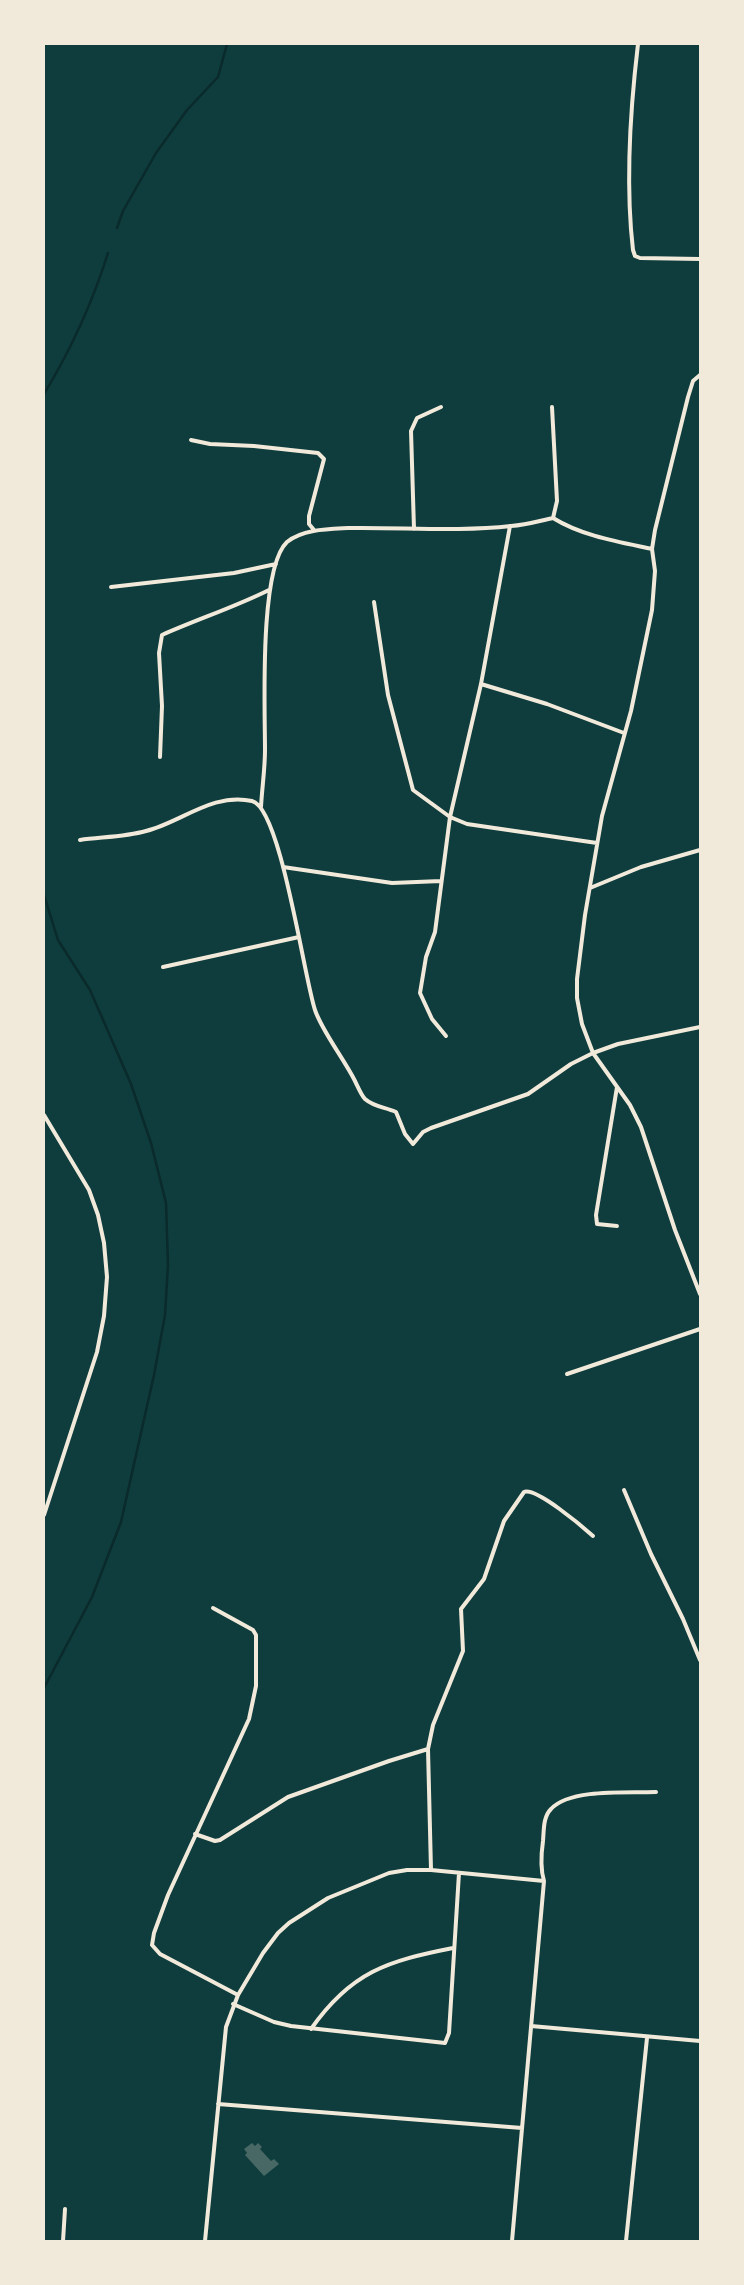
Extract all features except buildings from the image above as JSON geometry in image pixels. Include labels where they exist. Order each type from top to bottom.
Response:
[{"type":"street","points":[[638,44],[632,111],[630,161],[632,250],[636,256],[640,258],[700,259]]},
{"type":"street","points":[[700,375],[693,381],[688,397],[670,465],[652,549],[655,571],[652,610],[631,711],[624,733],[597,843],[577,979],[577,998],[582,1024],[593,1053],[630,1105],[640,1126],[675,1230],[700,1294]]},
{"type":"street","points":[[414,529],[411,431],[417,418],[441,407]]},
{"type":"street","points":[[552,407],[557,501],[553,518]]},
{"type":"street","points":[[191,440],[210,444],[254,446],[318,453],[324,459],[309,516],[309,524],[314,530]]},
{"type":"street","points":[[261,807],[265,751],[263,712],[269,590],[280,552],[288,542],[314,530],[348,528],[414,529],[510,526],[553,518],[564,525],[612,541],[652,549]]},
{"type":"street","points":[[446,1036],[432,1019],[420,993],[426,957],[435,932],[450,817],[481,684],[510,526]]},
{"type":"street","points":[[110,587],[234,573],[276,564]]},
{"type":"street","points":[[160,757],[162,706],[159,653],[162,635],[209,614],[245,602],[269,590]]},
{"type":"street","points":[[374,602],[388,695],[399,731],[413,790],[450,817],[482,827],[597,843]]},
{"type":"street","points":[[481,684],[546,704],[624,733]]},
{"type":"street","points":[[80,840],[146,831],[212,804],[253,801],[261,807],[269,822],[283,867],[299,937],[308,988],[315,1012],[348,1066],[363,1096],[375,1106],[396,1112],[405,1134],[413,1144],[423,1132],[431,1128],[528,1094],[571,1064],[593,1053],[618,1044],[700,1028]]},
{"type":"street","points":[[590,888],[641,867],[700,850]]},
{"type":"street","points":[[283,867],[392,883],[441,881]]},
{"type":"street","points":[[163,967],[299,937]]},
{"type":"street","points":[[616,1226],[597,1224],[596,1215],[617,1087]]},
{"type":"street","points":[[44,1116],[89,1190],[98,1215],[104,1243],[107,1277],[104,1316],[96,1352],[44,1515]]},
{"type":"street","points":[[567,1374],[700,1329]]},
{"type":"street","points":[[431,1870],[428,1749],[435,1717],[463,1652],[461,1609],[484,1579],[504,1521],[521,1494],[527,1490],[534,1492],[574,1519],[593,1536]]},
{"type":"street","points":[[624,1490],[651,1554],[683,1619],[700,1660]]},
{"type":"street","points":[[213,1608],[253,1630],[256,1635],[256,1686],[249,1719],[168,1895],[154,1933],[152,1945],[160,1954],[238,1995]]},
{"type":"street","points":[[195,1834],[215,1841],[220,1840],[293,1795],[389,1761],[428,1749]]},
{"type":"street","points":[[512,2241],[544,1881],[541,1864],[545,1818],[551,1808],[561,1802],[588,1795],[656,1792]]},
{"type":"street","points":[[205,2241],[226,2027],[233,2004],[263,1953],[278,1933],[308,1910],[328,1898],[389,1873],[407,1870],[431,1870],[544,1881]]},
{"type":"street","points":[[233,2004],[274,2022],[310,2029],[445,2043],[449,2034],[453,1948],[459,1873]]},
{"type":"street","points":[[310,2029],[336,1998],[363,1975],[404,1959],[453,1948]]},
{"type":"street","points":[[532,2026],[647,2038],[700,2041]]},
{"type":"street","points":[[626,2241],[647,2038]]},
{"type":"street","points":[[218,2104],[522,2128]]},
{"type":"street","points":[[63,2241],[65,2209]]},
{"type":"waterway","points":[[117,228],[123,211],[156,153],[187,110],[218,77],[227,44]]},
{"type":"waterway","points":[[44,394],[63,361],[80,325],[108,253]]},
{"type":"waterway","points":[[44,895],[58,940],[90,990],[131,1084],[151,1143],[166,1203],[168,1265],[165,1315],[154,1375],[121,1522],[92,1597],[44,1688]]}]
